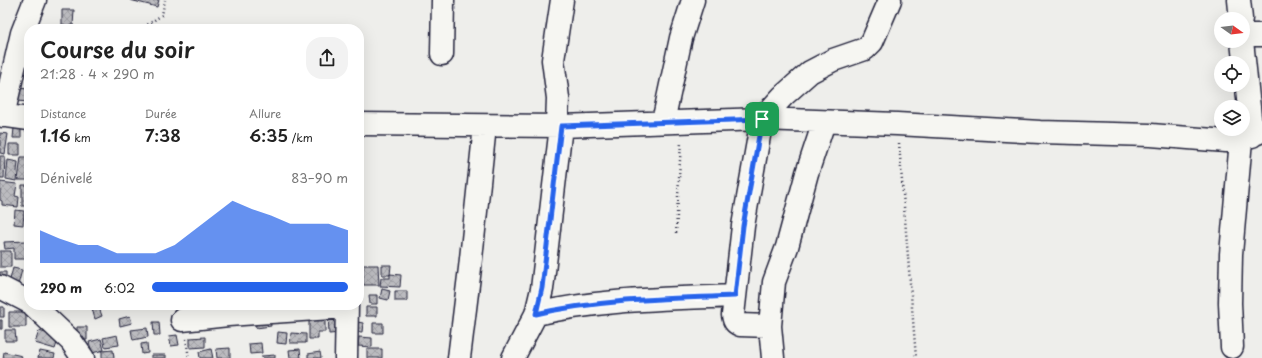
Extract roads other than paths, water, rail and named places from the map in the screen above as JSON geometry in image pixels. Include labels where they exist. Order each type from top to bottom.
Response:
[{"type":"street","points":[[26,24],[35,0]]},
{"type":"street","points":[[442,54],[443,0]]},
{"type":"street","points":[[514,358],[536,314],[542,288],[559,126],[558,98],[553,60],[562,0]]},
{"type":"street","points":[[673,123],[681,38],[693,0]]},
{"type":"street","points":[[770,326],[736,324],[733,316],[743,226],[762,119],[783,96],[810,72],[833,60],[865,49],[872,42],[890,0]]},
{"type":"street","points":[[1239,0],[1240,12]]},
{"type":"street","points":[[24,28],[2,115],[24,118]]},
{"type":"street","points":[[1250,35],[1262,35]]},
{"type":"street","points":[[1232,347],[1230,303],[1231,254],[1252,136],[1243,48]]},
{"type":"street","points":[[364,124],[559,126],[762,119],[897,124],[1040,132],[1151,135],[1226,141],[1252,136]]},
{"type":"street","points":[[774,358],[770,326],[775,276],[787,247],[824,122]]},
{"type":"street","points":[[459,358],[485,126]]},
{"type":"street","points":[[0,287],[24,300]]},
{"type":"street","points":[[536,314],[559,308],[592,304],[735,296]]},
{"type":"street","points":[[39,310],[72,341],[83,358]]},
{"type":"street","points":[[182,320],[294,310]]},
{"type":"street","points":[[346,358],[347,310]]}]
